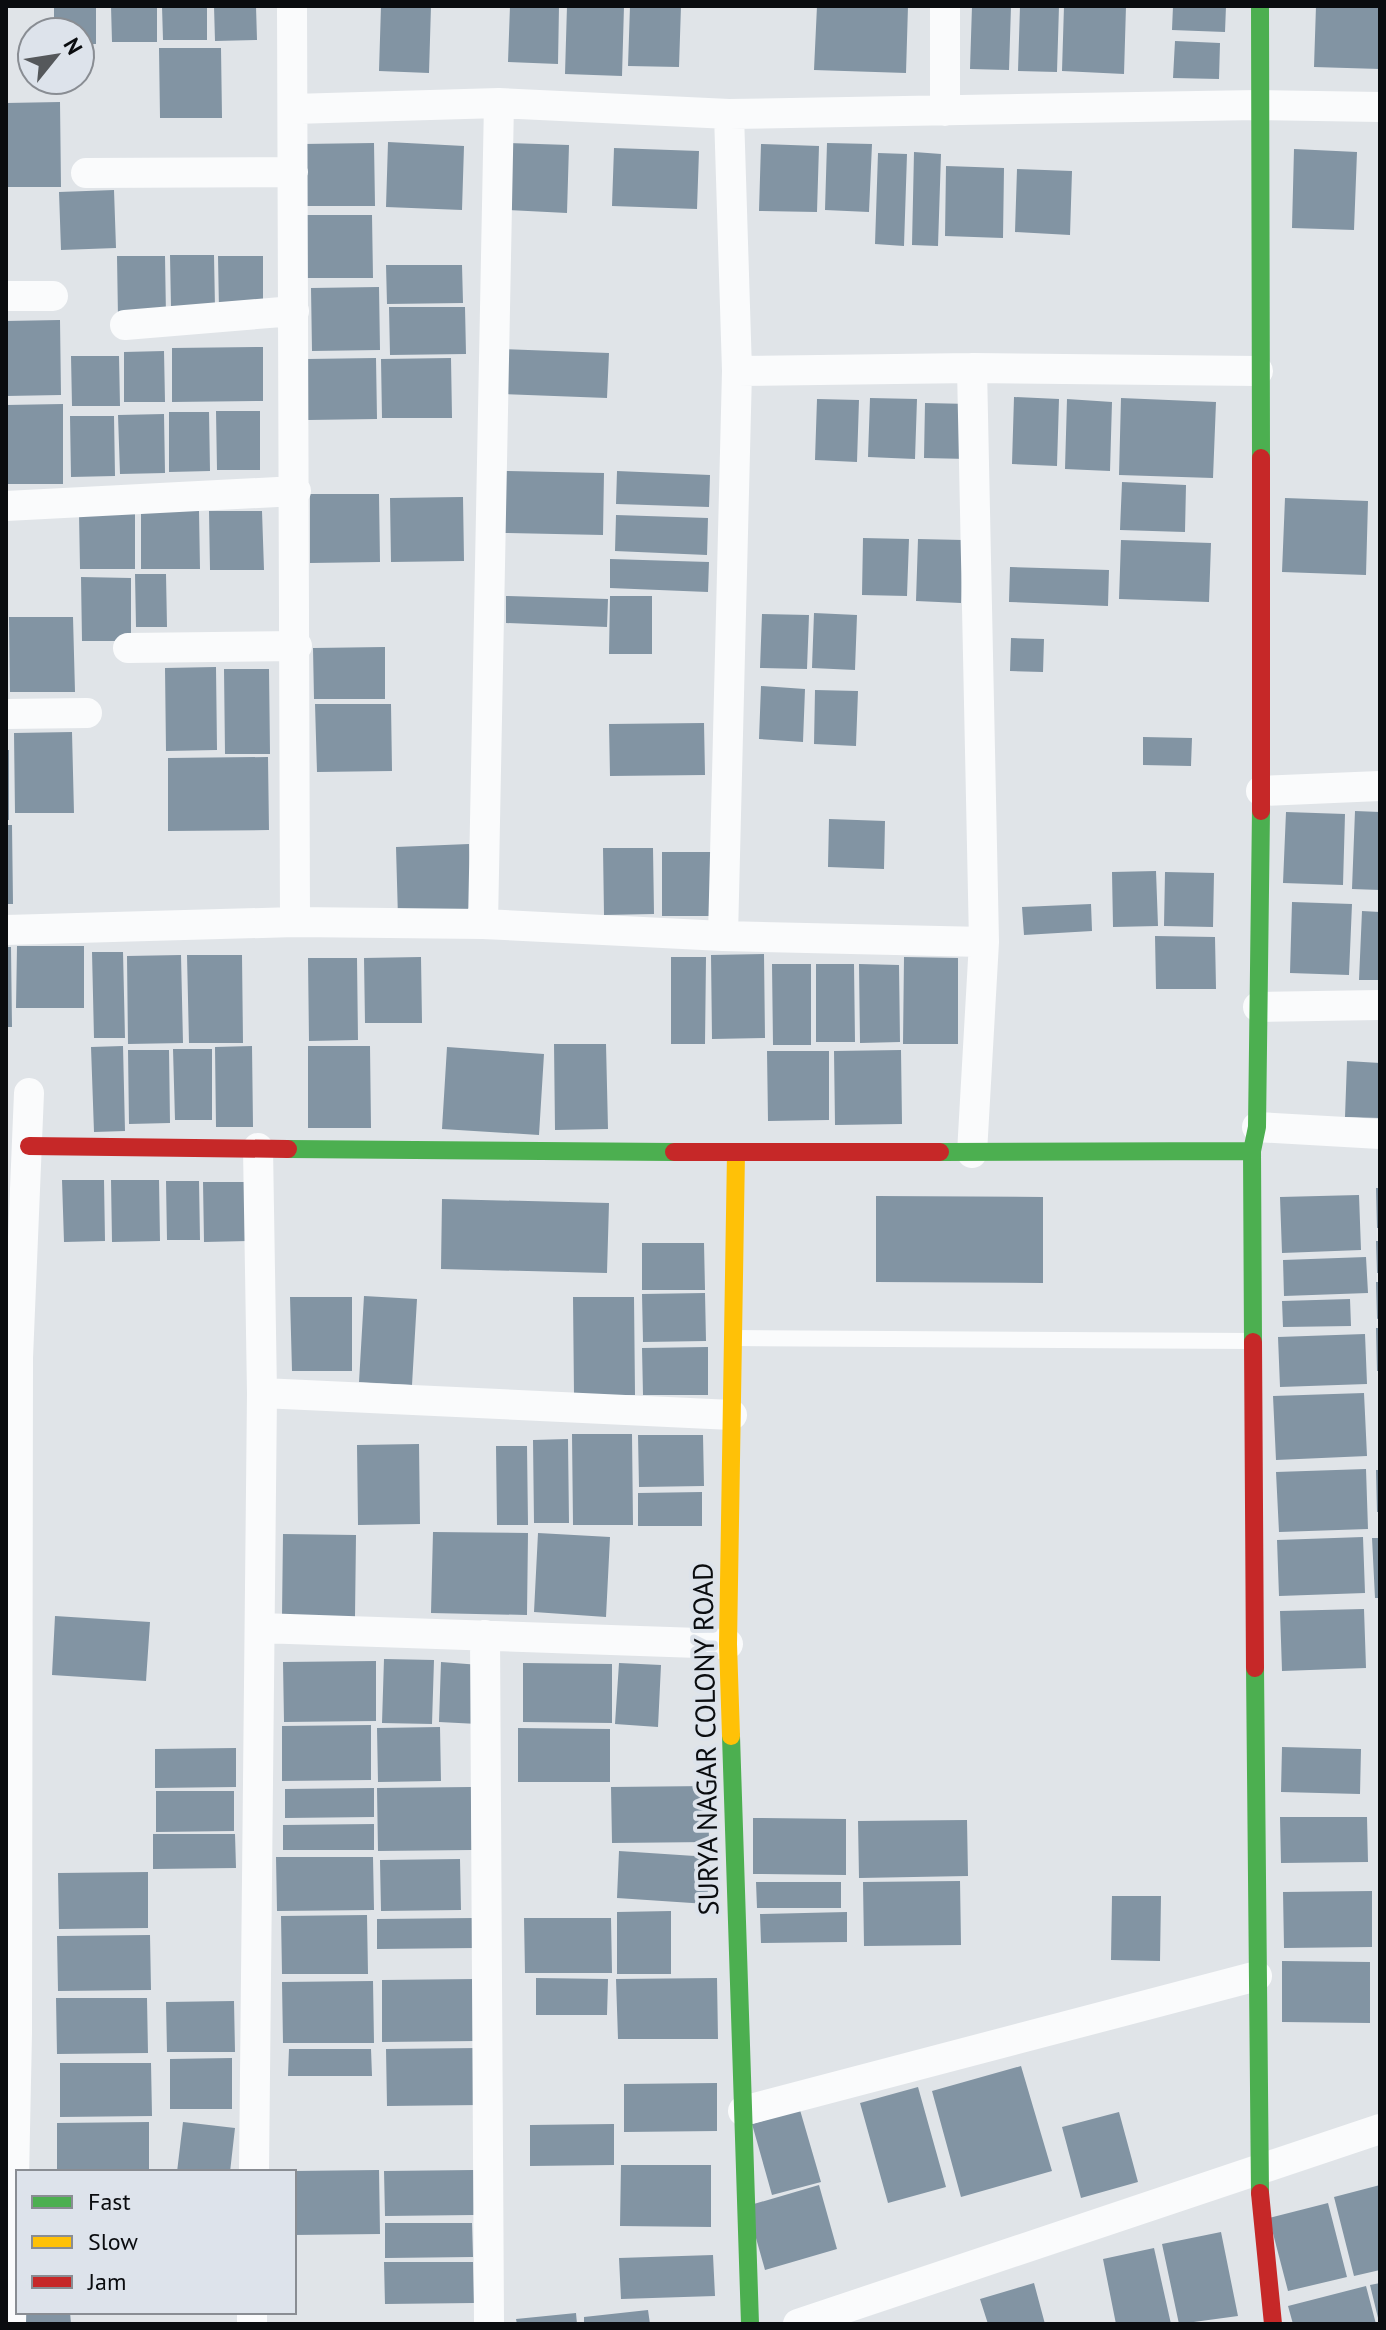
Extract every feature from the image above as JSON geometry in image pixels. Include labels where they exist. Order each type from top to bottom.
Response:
[{"type":"street","points":[[292,6],[297,646],[295,922]]},
{"type":"street","points":[[945,6],[945,111]]},
{"type":"street","points":[[1260,6],[1258,371],[1261,791],[1253,1341],[1258,2168],[1273,2324]]},
{"type":"street","points":[[293,109],[499,103],[729,114],[1258,105],[1380,107]]},
{"type":"street","points":[[483,924],[499,103]]},
{"type":"street","points":[[723,936],[737,371],[729,114]]},
{"type":"street","points":[[86,173],[293,172]]},
{"type":"street","points":[[6,296],[53,296]]},
{"type":"street","points":[[125,325],[294,311]]},
{"type":"street","points":[[737,371],[972,368],[1258,371]]},
{"type":"street","points":[[972,368],[984,942],[972,1153]]},
{"type":"street","points":[[6,506],[296,491]]},
{"type":"street","points":[[128,648],[297,646]]},
{"type":"street","points":[[6,714],[87,713]]},
{"type":"street","points":[[1261,791],[1380,786]]},
{"type":"street","points":[[6,930],[295,922],[483,924],[723,936],[984,942]]},
{"type":"street","points":[[1258,1007],[1380,1005]]},
{"type":"street","points":[[11,2324],[17,2033],[12,1358],[29,1146],[29,1093]]},
{"type":"street","points":[[29,1146],[972,1153],[1380,1134]]},
{"type":"street","points":[[254,2170],[262,1393],[258,1148]]},
{"type":"street","name":"SURYA NAGAR COLONY ROAD","points":[[736,1153],[728,1644],[750,2324]]},
{"type":"street","points":[[262,1393],[732,1415]]},
{"type":"street","points":[[260,1628],[728,1644]]},
{"type":"street","points":[[485,1635],[489,2324]]},
{"type":"street","points":[[743,2111],[1257,1976]]},
{"type":"street","points":[[798,2324],[1380,2129]]},
{"type":"lane","points":[[733,1338],[1253,1341]]},
{"type":"building","points":[[54,6],[96,6],[96,16],[54,16]]},
{"type":"building","points":[[111,6],[157,6],[157,42],[112,42]]},
{"type":"building","points":[[162,6],[207,6],[207,40],[163,40]]},
{"type":"building","points":[[214,6],[256,6],[257,40],[215,41]]},
{"type":"building","points":[[381,6],[431,6],[429,73],[379,71]]},
{"type":"building","points":[[510,6],[559,6],[558,64],[508,62]]},
{"type":"building","points":[[567,6],[624,6],[622,76],[565,74]]},
{"type":"building","points":[[630,6],[681,6],[679,67],[628,66]]},
{"type":"building","points":[[817,6],[908,6],[906,73],[814,70]]},
{"type":"building","points":[[972,6],[1011,6],[1009,70],[970,69]]},
{"type":"building","points":[[1020,6],[1059,6],[1057,72],[1018,71]]},
{"type":"building","points":[[1064,6],[1126,6],[1124,74],[1062,71]]},
{"type":"building","points":[[1173,6],[1226,6],[1225,32],[1172,30]]},
{"type":"building","points":[[1316,6],[1380,6],[1380,69],[1314,67]]},
{"type":"building","points":[[1175,41],[1220,43],[1219,79],[1173,78]]},
{"type":"building","points":[[159,48],[221,48],[222,118],[160,118]]},
{"type":"building","points":[[60,102],[61,187],[6,187],[6,103]]},
{"type":"building","points":[[388,142],[464,146],[462,210],[386,207]]},
{"type":"building","points":[[374,143],[375,206],[304,206],[303,144]]},
{"type":"building","points":[[508,143],[569,145],[567,213],[506,210]]},
{"type":"building","points":[[827,143],[872,144],[869,212],[825,210]]},
{"type":"building","points":[[761,144],[819,146],[817,212],[759,211]]},
{"type":"building","points":[[614,148],[699,151],[697,209],[612,206]]},
{"type":"building","points":[[1294,149],[1357,152],[1354,230],[1292,228]]},
{"type":"building","points":[[914,152],[941,154],[938,246],[912,245]]},
{"type":"building","points":[[878,153],[907,154],[904,246],[875,244]]},
{"type":"building","points":[[946,166],[1004,168],[1003,238],[945,236]]},
{"type":"building","points":[[1017,169],[1072,171],[1070,235],[1015,232]]},
{"type":"building","points":[[114,190],[116,248],[61,250],[59,192]]},
{"type":"building","points":[[301,215],[372,215],[373,278],[302,278]]},
{"type":"building","points":[[170,255],[214,255],[215,308],[171,308]]},
{"type":"building","points":[[117,256],[165,256],[166,317],[118,318]]},
{"type":"building","points":[[218,256],[263,256],[263,310],[219,310]]},
{"type":"building","points":[[386,265],[462,265],[463,303],[387,304]]},
{"type":"building","points":[[379,287],[380,350],[312,351],[311,288]]},
{"type":"building","points":[[389,307],[465,307],[466,354],[390,355]]},
{"type":"building","points":[[60,320],[61,395],[6,396],[6,321]]},
{"type":"building","points":[[263,347],[263,401],[172,402],[172,348]]},
{"type":"building","points":[[504,349],[609,353],[607,398],[502,394]]},
{"type":"building","points":[[164,351],[165,402],[124,402],[124,352]]},
{"type":"building","points":[[71,356],[119,356],[120,406],[72,406]]},
{"type":"building","points":[[376,358],[377,419],[308,420],[307,359]]},
{"type":"building","points":[[451,358],[452,418],[382,418],[381,359]]},
{"type":"building","points":[[1014,397],[1059,399],[1057,466],[1012,464]]},
{"type":"building","points":[[870,398],[917,399],[915,459],[868,457]]},
{"type":"building","points":[[1121,398],[1216,402],[1213,478],[1119,475]]},
{"type":"building","points":[[817,399],[859,400],[857,462],[815,460]]},
{"type":"building","points":[[1067,399],[1112,402],[1110,471],[1065,469]]},
{"type":"building","points":[[925,403],[970,404],[968,459],[924,458]]},
{"type":"building","points":[[63,404],[63,484],[7,484],[6,405]]},
{"type":"building","points":[[216,411],[260,411],[260,470],[217,470]]},
{"type":"building","points":[[169,412],[209,412],[210,471],[169,472]]},
{"type":"building","points":[[164,414],[165,473],[120,474],[118,415]]},
{"type":"building","points":[[70,416],[114,416],[115,476],[71,477]]},
{"type":"building","points":[[505,471],[604,473],[603,535],[504,533]]},
{"type":"building","points":[[617,471],[710,475],[709,507],[616,504]]},
{"type":"building","points":[[1122,482],[1186,485],[1185,532],[1120,530]]},
{"type":"building","points":[[310,494],[379,494],[380,562],[310,563]]},
{"type":"building","points":[[463,497],[464,561],[391,562],[390,498]]},
{"type":"building","points":[[1285,498],[1368,501],[1366,575],[1282,572]]},
{"type":"building","points":[[141,511],[199,511],[200,569],[141,569]]},
{"type":"building","points":[[209,511],[262,511],[264,570],[210,570]]},
{"type":"building","points":[[79,513],[135,513],[135,569],[80,569]]},
{"type":"building","points":[[616,515],[708,518],[707,555],[615,551]]},
{"type":"building","points":[[863,538],[909,539],[907,596],[862,595]]},
{"type":"building","points":[[918,539],[963,540],[961,603],[916,601]]},
{"type":"building","points":[[1121,540],[1211,543],[1209,602],[1119,599]]},
{"type":"building","points":[[610,559],[709,562],[708,592],[610,588]]},
{"type":"building","points":[[1010,567],[1109,570],[1108,606],[1009,602]]},
{"type":"building","points":[[135,574],[166,574],[167,627],[136,627]]},
{"type":"building","points":[[81,577],[131,578],[131,641],[82,641]]},
{"type":"building","points":[[506,596],[608,599],[607,627],[506,623]]},
{"type":"building","points":[[610,596],[652,596],[652,654],[609,654]]},
{"type":"building","points":[[814,613],[857,615],[855,670],[812,668]]},
{"type":"building","points":[[762,614],[809,615],[807,669],[760,668]]},
{"type":"building","points":[[9,617],[73,617],[75,692],[10,692]]},
{"type":"building","points":[[1011,638],[1044,639],[1043,672],[1010,671]]},
{"type":"building","points":[[385,647],[385,699],[314,699],[313,648]]},
{"type":"building","points":[[216,667],[217,750],[166,751],[165,668]]},
{"type":"building","points":[[224,669],[269,669],[270,754],[225,754]]},
{"type":"building","points":[[761,686],[805,689],[803,742],[759,739]]},
{"type":"building","points":[[815,690],[858,691],[856,746],[814,744]]},
{"type":"building","points":[[315,704],[391,704],[392,771],[317,772]]},
{"type":"building","points":[[704,723],[705,775],[610,776],[609,724]]},
{"type":"building","points":[[72,732],[74,813],[15,813],[14,733]]},
{"type":"building","points":[[1143,737],[1192,738],[1191,766],[1143,765]]},
{"type":"building","points":[[6,750],[9,750],[9,820],[6,820]]},
{"type":"building","points":[[268,757],[269,830],[168,831],[168,758]]},
{"type":"building","points":[[1355,811],[1380,812],[1380,890],[1352,889]]},
{"type":"building","points":[[1286,812],[1345,814],[1343,885],[1283,883]]},
{"type":"building","points":[[829,819],[885,821],[884,869],[828,867]]},
{"type":"building","points":[[6,825],[12,825],[13,904],[6,904]]},
{"type":"building","points":[[469,844],[472,915],[398,918],[396,847]]},
{"type":"building","points":[[603,848],[653,848],[654,914],[604,915]]},
{"type":"building","points":[[662,852],[712,852],[712,916],[662,916]]},
{"type":"building","points":[[1156,871],[1158,926],[1113,927],[1112,872]]},
{"type":"building","points":[[1165,872],[1214,873],[1213,927],[1164,926]]},
{"type":"building","points":[[1292,902],[1352,904],[1349,975],[1290,973]]},
{"type":"building","points":[[1091,904],[1092,931],[1024,935],[1022,907]]},
{"type":"building","points":[[1362,911],[1380,912],[1380,980],[1359,980]]},
{"type":"building","points":[[1155,936],[1215,937],[1216,989],[1156,989]]},
{"type":"building","points":[[17,946],[84,946],[84,1008],[16,1008]]},
{"type":"building","points":[[6,947],[11,947],[12,1027],[6,1027]]},
{"type":"building","points":[[92,952],[123,952],[125,1038],[94,1038]]},
{"type":"building","points":[[764,954],[765,1038],[712,1039],[711,955]]},
{"type":"building","points":[[181,955],[183,1043],[128,1044],[127,956]]},
{"type":"building","points":[[187,955],[242,955],[243,1043],[189,1043]]},
{"type":"building","points":[[421,957],[422,1023],[365,1023],[364,958]]},
{"type":"building","points":[[671,957],[706,957],[705,1044],[671,1044]]},
{"type":"building","points":[[904,957],[958,958],[958,1044],[903,1044]]},
{"type":"building","points":[[308,958],[357,958],[358,1040],[309,1041]]},
{"type":"building","points":[[772,964],[811,964],[811,1045],[773,1045]]},
{"type":"building","points":[[816,964],[854,964],[855,1042],[816,1042]]},
{"type":"building","points":[[859,964],[899,965],[900,1042],[860,1043]]},
{"type":"building","points":[[554,1044],[606,1044],[608,1129],[555,1130]]},
{"type":"building","points":[[123,1046],[125,1131],[94,1132],[91,1047]]},
{"type":"building","points":[[252,1046],[253,1127],[216,1127],[215,1047]]},
{"type":"building","points":[[308,1046],[370,1046],[371,1128],[308,1128]]},
{"type":"building","points":[[447,1047],[544,1054],[539,1135],[442,1129]]},
{"type":"building","points":[[173,1049],[212,1049],[212,1120],[175,1120]]},
{"type":"building","points":[[128,1050],[169,1050],[170,1123],[129,1124]]},
{"type":"building","points":[[901,1050],[902,1124],[835,1125],[834,1051]]},
{"type":"building","points":[[767,1051],[829,1051],[829,1120],[768,1121]]},
{"type":"building","points":[[1347,1061],[1380,1063],[1380,1118],[1345,1117]]},
{"type":"building","points":[[62,1180],[104,1180],[105,1241],[64,1242]]},
{"type":"building","points":[[111,1180],[159,1180],[160,1241],[112,1242]]},
{"type":"building","points":[[166,1181],[199,1181],[200,1240],[167,1240]]},
{"type":"building","points":[[203,1182],[247,1182],[248,1241],[204,1242]]},
{"type":"building","points":[[1376,1188],[1380,1188],[1380,1228],[1377,1228]]},
{"type":"building","points":[[1359,1195],[1361,1250],[1282,1253],[1280,1197]]},
{"type":"building","points":[[876,1196],[1043,1197],[1043,1283],[876,1282]]},
{"type":"building","points":[[442,1199],[609,1203],[607,1273],[441,1269]]},
{"type":"building","points":[[1376,1241],[1380,1241],[1380,1273],[1377,1273]]},
{"type":"building","points":[[642,1243],[704,1243],[705,1290],[642,1290]]},
{"type":"building","points":[[1366,1257],[1368,1293],[1284,1296],[1283,1260]]},
{"type":"building","points":[[1376,1282],[1380,1282],[1380,1318],[1377,1319]]},
{"type":"building","points":[[705,1293],[706,1341],[643,1342],[642,1294]]},
{"type":"building","points":[[364,1296],[417,1299],[412,1385],[359,1382]]},
{"type":"building","points":[[290,1297],[352,1297],[352,1371],[292,1371]]},
{"type":"building","points":[[573,1297],[634,1297],[635,1395],[574,1395]]},
{"type":"building","points":[[1350,1299],[1351,1326],[1283,1327],[1282,1301]]},
{"type":"building","points":[[1376,1328],[1380,1328],[1380,1371],[1377,1371]]},
{"type":"building","points":[[1365,1334],[1367,1384],[1280,1387],[1278,1337]]},
{"type":"building","points":[[708,1347],[708,1395],[643,1395],[642,1348]]},
{"type":"building","points":[[1364,1393],[1367,1456],[1276,1460],[1273,1396]]},
{"type":"building","points":[[572,1434],[632,1434],[633,1525],[573,1525]]},
{"type":"building","points":[[638,1435],[703,1435],[704,1486],[639,1487]]},
{"type":"building","points":[[568,1439],[569,1523],[534,1523],[533,1440]]},
{"type":"building","points":[[419,1444],[420,1524],[358,1525],[357,1445]]},
{"type":"building","points":[[496,1446],[527,1446],[528,1525],[497,1525]]},
{"type":"building","points":[[1366,1469],[1368,1529],[1279,1532],[1276,1472]]},
{"type":"building","points":[[1376,1470],[1380,1470],[1380,1512],[1377,1512]]},
{"type":"building","points":[[702,1492],[702,1526],[638,1526],[638,1493]]},
{"type":"building","points":[[433,1532],[528,1533],[527,1615],[431,1613]]},
{"type":"building","points":[[538,1533],[610,1537],[606,1617],[534,1612]]},
{"type":"building","points":[[283,1534],[356,1535],[355,1617],[282,1616]]},
{"type":"building","points":[[1363,1537],[1365,1593],[1279,1596],[1277,1540]]},
{"type":"building","points":[[1372,1538],[1380,1538],[1380,1598],[1375,1598]]},
{"type":"building","points":[[1364,1609],[1366,1668],[1282,1671],[1280,1611]]},
{"type":"building","points":[[55,1616],[150,1622],[146,1681],[52,1675]]},
{"type":"building","points":[[384,1659],[434,1660],[432,1724],[382,1723]]},
{"type":"building","points":[[376,1661],[376,1721],[284,1722],[283,1662]]},
{"type":"building","points":[[441,1662],[480,1665],[478,1724],[439,1722]]},
{"type":"building","points":[[523,1663],[612,1664],[612,1723],[523,1722]]},
{"type":"building","points":[[619,1663],[661,1665],[658,1727],[615,1724]]},
{"type":"building","points":[[371,1725],[371,1780],[282,1781],[282,1726]]},
{"type":"building","points":[[440,1727],[441,1781],[378,1782],[377,1728]]},
{"type":"building","points":[[518,1728],[610,1729],[610,1782],[518,1782]]},
{"type":"building","points":[[1282,1747],[1361,1749],[1360,1794],[1281,1792]]},
{"type":"building","points":[[236,1748],[236,1787],[155,1788],[155,1749]]},
{"type":"building","points":[[708,1786],[709,1842],[612,1843],[611,1787]]},
{"type":"building","points":[[471,1787],[472,1850],[378,1851],[377,1788]]},
{"type":"building","points":[[374,1788],[374,1817],[285,1818],[285,1789]]},
{"type":"building","points":[[156,1791],[234,1791],[234,1831],[156,1832]]},
{"type":"building","points":[[1280,1817],[1367,1817],[1368,1862],[1281,1863]]},
{"type":"building","points":[[753,1818],[846,1819],[846,1875],[753,1874]]},
{"type":"building","points":[[967,1820],[968,1876],[859,1878],[858,1821]]},
{"type":"building","points":[[374,1824],[374,1850],[283,1850],[283,1825]]},
{"type":"building","points":[[153,1834],[235,1834],[236,1868],[153,1869]]},
{"type":"building","points":[[619,1851],[710,1857],[707,1904],[617,1898]]},
{"type":"building","points":[[276,1857],[373,1857],[374,1910],[277,1911]]},
{"type":"building","points":[[460,1859],[461,1910],[381,1911],[380,1860]]},
{"type":"building","points":[[148,1872],[148,1928],[59,1929],[58,1873]]},
{"type":"building","points":[[960,1881],[961,1945],[864,1946],[863,1882]]},
{"type":"building","points":[[756,1882],[841,1882],[841,1908],[757,1908]]},
{"type":"building","points":[[1372,1891],[1372,1947],[1284,1948],[1283,1892]]},
{"type":"building","points":[[1112,1896],[1161,1896],[1160,1961],[1111,1960]]},
{"type":"building","points":[[671,1911],[671,1974],[617,1974],[617,1912]]},
{"type":"building","points":[[847,1912],[847,1942],[761,1943],[760,1914]]},
{"type":"building","points":[[367,1915],[368,1974],[282,1974],[281,1916]]},
{"type":"building","points":[[474,1918],[475,1948],[377,1949],[377,1919]]},
{"type":"building","points":[[524,1918],[611,1918],[612,1973],[525,1973]]},
{"type":"building","points":[[150,1935],[151,1990],[58,1991],[57,1936]]},
{"type":"building","points":[[1282,1961],[1370,1962],[1370,2023],[1282,2022]]},
{"type":"building","points":[[536,1978],[608,1979],[607,2015],[536,2015]]},
{"type":"building","points":[[717,1978],[718,2039],[618,2039],[616,1979]]},
{"type":"building","points":[[475,1979],[476,2041],[382,2042],[382,1980]]},
{"type":"building","points":[[373,1981],[374,2043],[283,2043],[282,1982]]},
{"type":"building","points":[[56,1998],[147,1998],[148,2053],[57,2054]]},
{"type":"building","points":[[234,2001],[235,2052],[167,2052],[166,2002]]},
{"type":"building","points":[[479,2048],[481,2105],[387,2106],[386,2049]]},
{"type":"building","points":[[289,2049],[371,2049],[372,2076],[288,2076]]},
{"type":"building","points":[[232,2058],[232,2109],[170,2109],[170,2059]]},
{"type":"building","points":[[60,2063],[151,2063],[152,2116],[60,2117]]},
{"type":"building","points":[[1021,2066],[1052,2171],[961,2197],[932,2091]]},
{"type":"building","points":[[717,2083],[717,2131],[624,2132],[624,2084]]},
{"type":"building","points":[[918,2087],[946,2187],[888,2203],[860,2103]]},
{"type":"building","points":[[800,2110],[821,2182],[772,2195],[752,2124]]},
{"type":"building","points":[[1119,2112],[1138,2182],[1081,2198],[1062,2127]]},
{"type":"building","points":[[149,2122],[149,2170],[57,2170],[57,2123]]},
{"type":"building","points":[[183,2122],[235,2128],[230,2170],[177,2170]]},
{"type":"building","points":[[614,2124],[614,2165],[530,2166],[530,2125]]},
{"type":"building","points":[[621,2165],[711,2165],[711,2227],[620,2226]]},
{"type":"building","points":[[379,2170],[380,2234],[296,2235],[296,2171]]},
{"type":"building","points":[[474,2170],[474,2215],[385,2216],[384,2171]]},
{"type":"building","points":[[819,2185],[837,2249],[765,2270],[747,2206]]},
{"type":"building","points":[[1380,2185],[1380,2270],[1354,2276],[1334,2197]]},
{"type":"building","points":[[1328,2203],[1347,2277],[1288,2291],[1269,2218]]},
{"type":"building","points":[[385,2223],[472,2223],[473,2257],[385,2258]]},
{"type":"building","points":[[1221,2232],[1238,2316],[1179,2324],[1162,2244]]},
{"type":"building","points":[[1154,2248],[1171,2324],[1116,2324],[1103,2259]]},
{"type":"building","points":[[713,2255],[715,2296],[621,2299],[619,2258]]},
{"type":"building","points":[[384,2262],[473,2262],[474,2303],[385,2304]]},
{"type":"building","points":[[1034,2283],[1045,2324],[988,2324],[980,2299]]},
{"type":"building","points":[[1380,2283],[1380,2321],[1379,2322],[1370,2285]]},
{"type":"building","points":[[1366,2286],[1376,2324],[1293,2324],[1288,2306]]},
{"type":"building","points":[[648,2310],[650,2324],[584,2324],[584,2317]]},
{"type":"building","points":[[576,2313],[577,2324],[517,2324],[516,2319]]},
{"type":"building","points":[[70,2314],[71,2324],[14,2324],[13,2315]]},
{"type":"traffic: fast","points":[[1260,6],[1261,458]]},
{"type":"traffic: fast","points":[[1253,1342],[1252,1151],[1257,1127],[1261,811]]},
{"type":"traffic: fast","points":[[288,1149],[674,1152]]},
{"type":"traffic: fast","points":[[940,1152],[1252,1151]]},
{"type":"traffic: fast","points":[[1255,1668],[1260,2193]]},
{"type":"traffic: fast","points":[[731,1736],[750,2324]]},
{"type":"traffic: slow","points":[[731,1736],[728,1644],[736,1153]]},
{"type":"traffic: jam","points":[[1261,458],[1261,811]]},
{"type":"traffic: jam","points":[[29,1146],[288,1149]]},
{"type":"traffic: jam","points":[[674,1152],[940,1152]]},
{"type":"traffic: jam","points":[[1253,1342],[1255,1668]]},
{"type":"traffic: jam","points":[[1260,2193],[1273,2324]]}]
